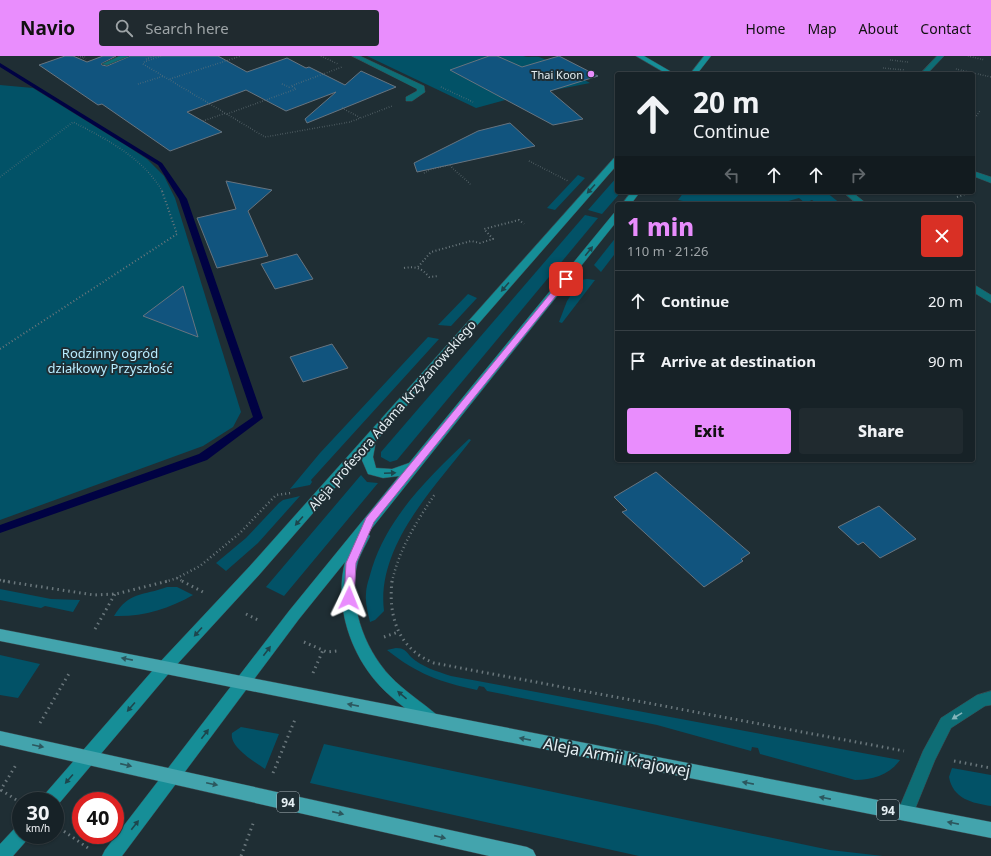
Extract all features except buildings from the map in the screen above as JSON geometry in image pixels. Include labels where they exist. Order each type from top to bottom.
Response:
[{"type":"main road","name":"Aleja Armii Krajowej","points":[[0,635],[991,830]]},
{"type":"main road","name":"94","points":[[0,738],[526,856]]},
{"type":"street","points":[[105,64],[126,56]]},
{"type":"street","points":[[355,56],[421,88],[421,92],[409,99]]},
{"type":"street","points":[[639,56],[668,72]]},
{"type":"street","points":[[695,72],[708,56]]},
{"type":"street","points":[[925,72],[941,56]]},
{"type":"street","name":"Aleja profesora Adama Krzyżanowskiego","points":[[165,667],[254,571],[615,162]]},
{"type":"street","points":[[975,174],[991,180]]},
{"type":"street","points":[[628,202],[634,194]]},
{"type":"street","points":[[850,194],[860,202]]},
{"type":"street","points":[[111,856],[294,615],[615,217]]},
{"type":"street","points":[[975,288],[991,300]]},
{"type":"street","points":[[371,439],[366,454],[367,465],[372,471],[390,474],[415,465]]},
{"type":"street","points":[[370,520],[351,563],[349,598],[353,627],[360,644],[385,681],[432,720]]},
{"type":"street","points":[[58,792],[165,667]]},
{"type":"street","points":[[906,813],[929,756],[946,723],[982,700],[991,698]]},
{"type":"street","points":[[1,856],[12,844]]},
{"type":"path","points":[[78,56],[82,57]]},
{"type":"path","points":[[143,64],[145,61],[161,56]]},
{"type":"path","points":[[170,79],[240,56]]},
{"type":"path","points":[[321,56],[339,65]]},
{"type":"path","points":[[968,56],[986,60]]},
{"type":"path","points":[[139,63],[170,79],[265,137],[350,122],[409,99]]},
{"type":"path","points":[[883,68],[909,70]]},
{"type":"path","points":[[953,68],[970,72]]},
{"type":"path","points":[[282,84],[289,87],[330,72]]},
{"type":"path","points":[[975,73],[991,77]]},
{"type":"path","points":[[138,84],[164,76]]},
{"type":"path","points":[[203,121],[296,89],[291,86]]},
{"type":"path","points":[[342,108],[361,118]]},
{"type":"path","points":[[975,118],[980,111]]},
{"type":"path","points":[[0,177],[73,122],[111,142],[144,167],[163,193],[176,234],[0,349]]},
{"type":"path","points":[[529,162],[568,181]]},
{"type":"path","points":[[424,174],[432,169],[450,165],[455,171],[463,175],[471,185]]},
{"type":"path","points":[[957,198],[966,194]]},
{"type":"path","points":[[418,267],[431,252],[471,241],[480,243],[493,239],[484,229],[519,220],[524,224]]},
{"type":"path","points":[[404,268],[418,267],[429,277],[439,276]]},
{"type":"path","points":[[435,494],[410,533],[400,553],[392,584],[389,604],[391,616],[405,642],[414,652],[427,661],[447,667],[991,768]]},
{"type":"path","points":[[0,580],[73,593],[94,595],[116,594],[177,578],[200,566],[240,533],[276,495]]},
{"type":"path","points":[[12,797],[1,790],[116,594]]},
{"type":"path","points":[[241,856],[323,650]]},
{"type":"path","points":[[64,831],[94,852]]},
{"type":"green space","points":[[367,56],[539,57],[559,65],[590,83],[509,99],[476,108]]},
{"type":"green space","name":"Rodzinny ogród działkowy Przyszłość","points":[[0,85],[33,88],[147,159],[164,176],[175,198],[241,412],[233,427],[203,446],[0,520]]},
{"type":"green space","points":[[578,175],[585,178],[555,210],[547,208]]},
{"type":"green space","points":[[615,179],[615,194],[619,194],[602,214],[588,210]]},
{"type":"green space","points":[[682,194],[828,194],[838,202],[814,202],[812,200],[804,202],[799,198],[785,202],[688,202],[678,200]]},
{"type":"green space","points":[[585,215],[598,218],[397,460],[390,462],[381,457],[381,452]]},
{"type":"green space","points":[[615,239],[615,254],[601,272],[594,265]]},
{"type":"green space","points":[[581,280],[595,280],[562,323],[559,322],[567,301]]},
{"type":"green space","points":[[468,294],[477,298],[451,326],[438,325]]},
{"type":"green space","points":[[428,337],[439,339],[311,480],[312,482],[310,485],[290,489],[320,453]]},
{"type":"green space","points":[[469,439],[471,440],[441,477],[411,519],[399,541],[389,563],[384,587],[384,611],[375,620],[370,622],[366,601],[367,588],[379,549],[400,514],[412,498],[440,467]]},
{"type":"green space","points":[[361,475],[367,482],[378,483],[284,596],[266,587]]},
{"type":"green space","points":[[300,496],[258,543],[226,571],[216,563],[246,538],[279,503],[283,500]]},
{"type":"green space","points":[[167,587],[177,587],[193,595],[155,611],[135,615],[114,616],[125,602],[131,598]]},
{"type":"green space","points":[[0,589],[51,599],[80,600],[73,612],[45,606],[41,608],[0,600]]},
{"type":"green space","points":[[396,648],[405,650],[411,657],[425,666],[451,676],[900,760],[886,773],[880,776],[855,780],[760,754],[758,748],[752,747],[751,751],[657,725],[487,691],[484,687],[479,686],[477,690],[452,684],[419,671],[387,650]]},
{"type":"green space","points":[[0,655],[40,664],[18,698],[0,695]]},
{"type":"green space","points":[[241,727],[279,734],[265,769],[244,754],[234,744],[232,733]]},
{"type":"green space","points":[[324,744],[830,850],[883,856],[639,856],[310,783]]},
{"type":"green space","points":[[952,768],[991,775],[991,806],[964,799],[959,795],[951,784],[949,777]]},
{"type":"waterway","points":[[0,65],[160,164],[183,199],[258,418],[203,457],[0,529]]},
{"type":"place","name":"Thai Koon","points":[[591,74]]},
{"type":"route","points":[[349,598],[351,563],[370,520],[475,393],[566,279]]}]
